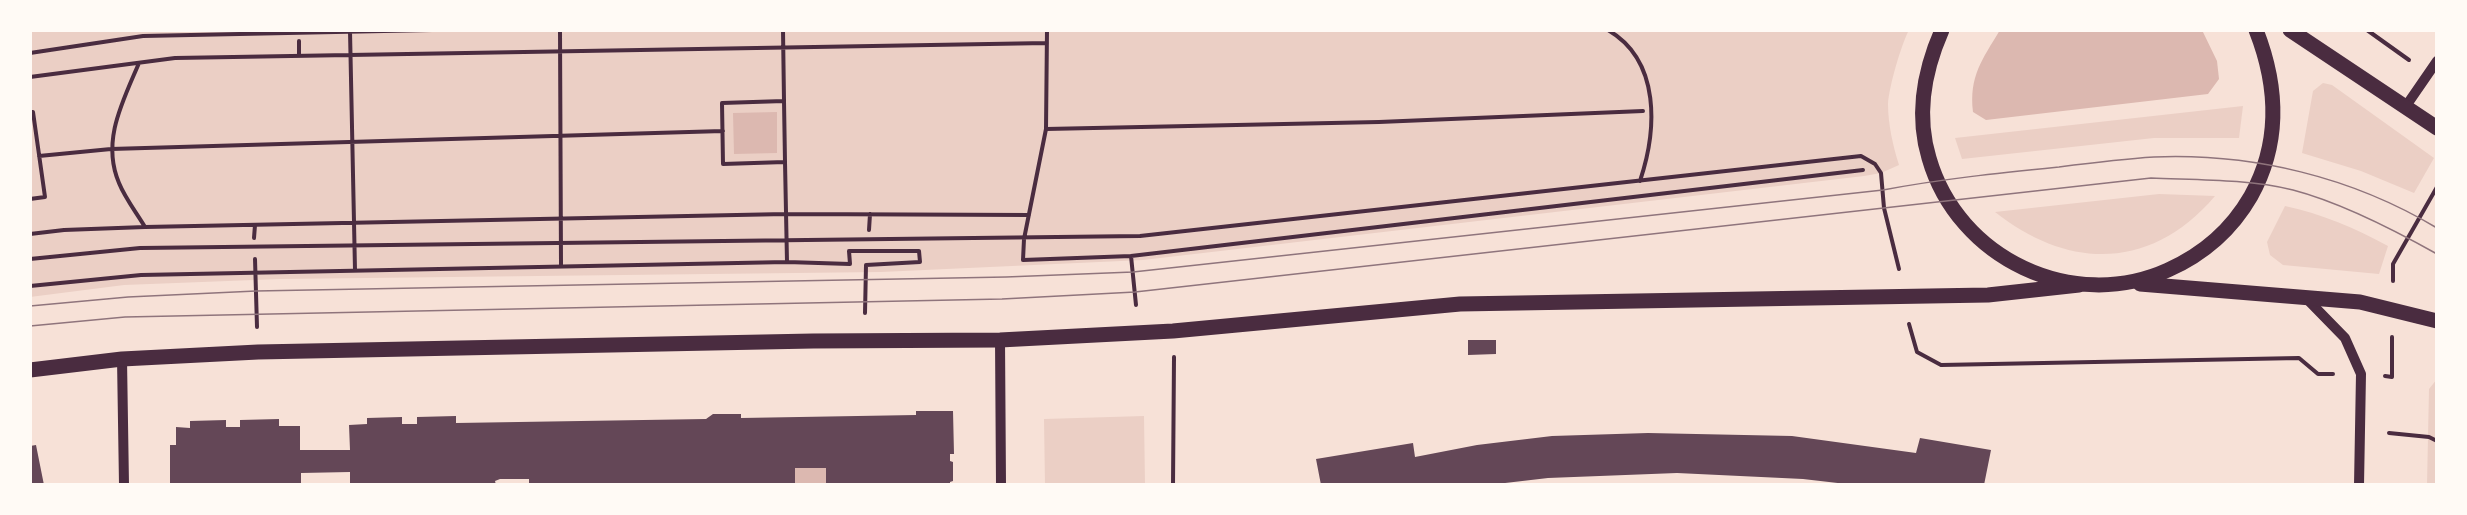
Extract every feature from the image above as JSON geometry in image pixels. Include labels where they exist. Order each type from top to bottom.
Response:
[{"type":"main road","points":[[1942,30],[1931,54],[1924,85],[1922,116],[1929,157],[1947,201],[1980,241],[2001,257],[2051,280],[2079,285]]},
{"type":"main road","points":[[2131,283],[2156,276],[2183,264],[2201,252],[2232,224],[2258,183],[2271,146],[2274,106],[2266,55],[2256,30]]},
{"type":"main road","points":[[2290,30],[2437,128]]},
{"type":"main road","points":[[30,370],[122,360],[270,351],[801,341],[1000,340],[1173,331],[1460,304],[1988,295],[2079,285],[2131,283],[2360,302],[2437,321]]},
{"type":"street","points":[[2406,106],[2437,61]]},
{"type":"street","points":[[2304,296],[2345,338],[2361,374],[2359,485]]},
{"type":"street","points":[[1000,340],[1001,485]]},
{"type":"street","points":[[122,360],[124,485]]},
{"type":"path","points":[[30,53],[142,36],[432,30]]},
{"type":"path","points":[[560,30],[561,266]]},
{"type":"path","points":[[783,30],[787,262]]},
{"type":"path","points":[[1047,30],[1046,129],[1024,239],[1023,260],[1131,256],[1863,170]]},
{"type":"path","points":[[1608,30],[1631,51],[1643,71],[1649,89],[1652,133],[1640,181]]},
{"type":"path","points":[[2367,30],[2411,61]]},
{"type":"path","points":[[350,31],[354,270]]},
{"type":"path","points":[[299,41],[299,54]]},
{"type":"path","points":[[30,77],[175,58],[299,54],[1047,44]]},
{"type":"path","points":[[139,62],[116,117],[111,149],[118,182],[145,227]]},
{"type":"path","points":[[784,101],[722,103],[723,164],[785,162]]},
{"type":"path","points":[[1046,129],[1379,122],[1642,111]]},
{"type":"path","points":[[30,112],[33,112],[45,197],[30,200]]},
{"type":"path","points":[[39,156],[111,149],[723,131]]},
{"type":"path","points":[[30,259],[140,248],[1140,236],[1861,156],[1875,164],[1881,173],[1884,208],[1905,296],[1911,334],[1917,352],[1941,365],[2299,358],[2318,374],[2392,377],[2392,329]]},
{"type":"path","points":[[2393,289],[2393,264],[2437,187]]},
{"type":"path","points":[[30,234],[64,230],[145,227],[786,214],[1029,215]]},
{"type":"path","points":[[869,230],[870,214]]},
{"type":"path","points":[[254,238],[255,225]]},
{"type":"path","points":[[30,286],[141,275],[787,262],[850,264],[849,251],[919,251],[920,262],[866,265],[865,317]]},
{"type":"path","points":[[1131,256],[1136,311]]},
{"type":"path","points":[[255,259],[257,336]]},
{"type":"path","points":[[1173,485],[1174,347]]},
{"type":"path","points":[[2389,433],[2429,437],[2437,441]]},
{"type":"shaded area","points":[[30,30],[1909,30],[1896,66],[1888,104],[1891,135],[1899,165],[1881,173],[1864,176],[1143,260],[881,272],[280,279],[124,285],[30,297]]},
{"type":"shaded area","points":[[2000,30],[2202,30],[2217,61],[2219,79],[2208,94],[1986,120],[1973,112],[1973,88],[1978,69]]},
{"type":"shaded area","points":[[2323,83],[2332,85],[2434,158],[2414,193],[2361,171],[2302,153],[2313,91]]},
{"type":"shaded area","points":[[2243,106],[2239,138],[2154,138],[1962,159],[1955,138]]},
{"type":"shaded area","points":[[777,112],[777,153],[734,154],[733,113]]},
{"type":"shaded area","points":[[2159,194],[2215,196],[2191,220],[2165,238],[2137,249],[2110,254],[2081,252],[2052,245],[2023,231],[1995,212]]},
{"type":"shaded area","points":[[2285,206],[2338,222],[2388,246],[2379,274],[2283,265],[2270,255],[2267,242]]},
{"type":"shaded area","points":[[2437,379],[2437,485],[2427,485],[2429,389]]},
{"type":"shaded area","points":[[1144,416],[1145,485],[1045,485],[1044,419]]},
{"type":"shaded area","points":[[795,468],[826,468],[826,485],[795,485]]},
{"type":"building","points":[[1468,340],[1496,340],[1496,354],[1468,355]]},
{"type":"building","points":[[916,411],[953,411],[954,454],[950,454],[950,461],[953,462],[953,481],[950,485],[826,485],[826,468],[795,468],[795,485],[529,485],[529,479],[500,479],[495,481],[496,485],[350,485],[350,472],[301,473],[301,485],[170,485],[170,445],[176,445],[176,427],[190,428],[190,421],[226,420],[226,427],[240,427],[240,420],[279,419],[279,426],[300,426],[300,450],[350,450],[349,425],[367,424],[367,418],[402,417],[402,424],[417,424],[417,417],[456,416],[456,423],[706,419],[713,414],[741,414],[741,418],[916,415]]},
{"type":"building","points":[[1648,433],[1792,436],[1916,453],[1920,438],[1991,450],[1984,485],[1855,485],[1803,479],[1677,473],[1548,478],[1488,485],[1321,485],[1316,459],[1413,443],[1415,457],[1477,445],[1552,436]]},
{"type":"building","points":[[36,445],[44,485],[30,485],[30,446]]},
{"type":"tram line","points":[[30,306],[128,297],[256,291],[1006,277],[1133,272],[1883,190],[1970,177],[2154,157],[2228,159],[2301,172],[2371,195],[2437,228]]},
{"type":"tram line","points":[[30,326],[125,317],[1002,299],[1135,292],[2151,178],[2240,182],[2293,190],[2348,209],[2437,254]]}]
